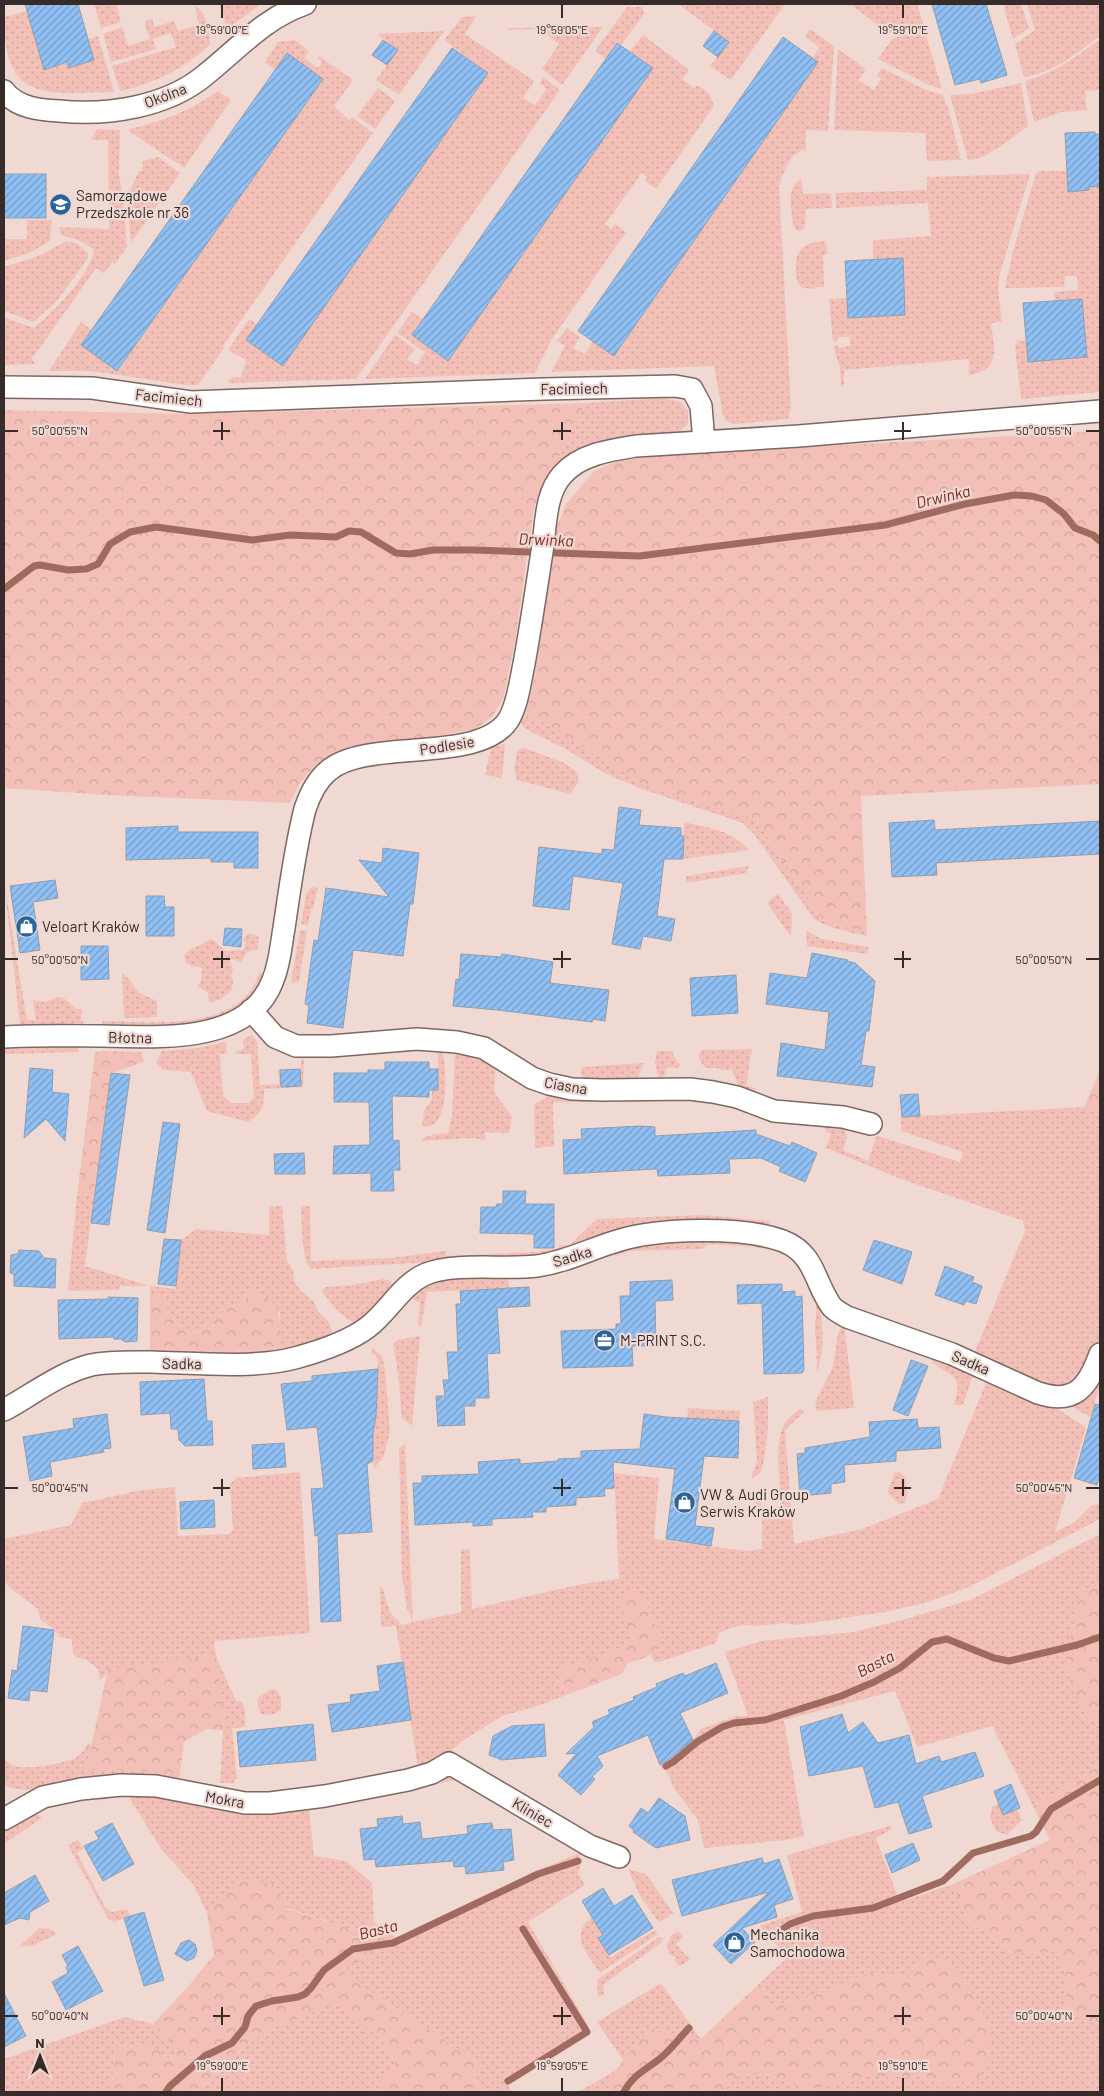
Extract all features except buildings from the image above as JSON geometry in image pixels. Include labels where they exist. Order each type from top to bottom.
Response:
[{"type":"street","name":"Okólna","points":[[4,91],[22,104],[37,109],[64,112],[106,111],[148,104],[183,91],[203,78],[263,25],[285,11],[305,4]]},
{"type":"street","name":"Facimiech","points":[[4,386],[92,388],[191,402],[525,389],[675,386],[692,389],[701,406],[704,442]]},
{"type":"street","points":[[704,442],[1100,411]]},
{"type":"street","name":"Podlesie","points":[[251,1010],[268,991],[278,966],[301,822],[312,790],[329,769],[342,762],[366,756],[473,742],[503,727],[514,707],[518,692],[536,596],[551,494],[563,473],[575,464],[611,450],[636,446],[704,442]]},
{"type":"street","name":"Błotna","points":[[4,1037],[26,1035],[157,1037],[192,1035],[227,1025],[251,1010]]},
{"type":"street","name":"Ciasna","points":[[251,1010],[275,1037],[296,1046],[331,1046],[417,1039],[456,1042],[484,1048],[532,1078],[572,1089],[690,1089],[736,1097],[774,1111],[843,1117],[871,1124]]},
{"type":"street","name":"Sadka","points":[[4,1410],[59,1378],[90,1366],[117,1362],[251,1363],[295,1358],[351,1338],[368,1327],[407,1288],[424,1275],[437,1270],[520,1268],[543,1265],[566,1261],[616,1241],[643,1235],[690,1231],[743,1234],[784,1242],[798,1250],[806,1258],[814,1269],[834,1309],[847,1317],[952,1354],[1053,1398],[1066,1397],[1076,1393],[1085,1385],[1092,1375],[1100,1354]]},
{"type":"street","name":"Mokra","points":[[4,1819],[43,1797],[81,1789],[121,1785],[156,1786],[246,1804],[270,1804],[325,1796],[408,1780],[432,1773],[449,1763]]},
{"type":"street","name":"Kliniec","points":[[449,1763],[590,1846],[619,1858]]},
{"type":"green space","points":[[94,4],[116,4],[121,22],[101,28]]},
{"type":"green space","points":[[219,4],[261,4],[229,28],[226,26]]},
{"type":"green space","points":[[682,4],[785,4],[731,80],[710,66],[729,42],[681,6]]},
{"type":"green space","points":[[850,4],[917,4],[923,24],[888,33]]},
{"type":"green space","points":[[1003,4],[1021,4],[1029,28],[1013,39]]},
{"type":"green space","points":[[1027,4],[1100,4],[1100,36],[1055,67],[1024,77],[1015,44],[1035,30]]},
{"type":"green space","points":[[195,6],[205,18],[210,45],[190,61],[168,74],[145,84],[120,91],[112,66],[176,47],[171,33],[153,39],[156,49],[111,62],[103,34],[122,27],[128,46],[150,39],[145,25],[146,20],[152,19],[154,27],[174,21],[178,31],[199,25]]},
{"type":"green space","points":[[627,7],[642,7],[644,14],[621,45],[617,43],[606,59],[595,51]]},
{"type":"green space","points":[[28,11],[44,70],[67,62],[69,68],[94,60],[88,39],[98,36],[114,92],[49,92],[34,88],[21,79],[12,66],[6,45],[4,17]]},
{"type":"green space","points":[[476,16],[465,34],[534,81],[523,98],[535,105],[547,89],[540,83],[543,77],[560,90],[356,379],[231,383],[227,381],[234,377],[241,378],[246,360],[228,350],[249,319],[257,324],[246,340],[283,365],[488,73],[444,40],[462,17]]},
{"type":"green space","points":[[603,27],[562,85],[542,69],[559,44],[540,29],[509,30],[508,28]]},
{"type":"green space","points":[[810,29],[834,46],[828,131],[806,130],[806,149],[800,151],[791,159],[779,186],[791,408],[788,419],[735,424],[726,421],[723,416],[714,366],[551,372],[565,346],[557,341],[567,328],[580,337],[573,348],[585,354],[593,341],[615,356],[818,62],[813,58],[819,47],[805,36]]},
{"type":"green space","points":[[924,29],[942,89],[929,85],[878,59],[892,39]]},
{"type":"green space","points":[[444,31],[399,95],[376,80],[398,50],[377,34]]},
{"type":"green space","points":[[643,35],[687,68],[689,71],[682,79],[694,88],[697,85],[708,92],[714,106],[656,189],[645,181],[647,177],[642,173],[605,224],[611,229],[615,224],[626,232],[552,339],[535,373],[365,379],[395,335],[415,349],[407,359],[417,365],[425,352],[397,333],[412,312],[423,319],[412,335],[448,361],[653,68],[630,51]]},
{"type":"green space","points":[[1100,39],[1100,90],[1085,91],[1087,110],[1062,112],[1034,122],[1025,81],[1056,69]]},
{"type":"green space","points":[[295,40],[309,51],[304,58],[318,68],[322,62],[318,59],[319,56],[353,80],[334,106],[349,120],[352,117],[373,133],[223,346],[224,348],[198,385],[184,385],[92,371],[49,371],[81,322],[92,330],[81,345],[118,371],[323,79],[287,54],[275,70],[265,62],[278,42]]},
{"type":"green space","points":[[838,49],[866,69],[858,80],[874,90],[881,79],[877,76],[882,68],[926,90],[943,95],[949,111],[961,160],[927,161],[925,133],[834,130]]},
{"type":"green space","points":[[1021,83],[1028,126],[991,152],[968,160],[950,95],[971,94]]},
{"type":"green space","points":[[378,88],[395,101],[375,129],[357,116]]},
{"type":"green space","points":[[218,91],[231,100],[184,168],[129,131],[129,129],[153,123],[176,114]]},
{"type":"green space","points":[[97,129],[120,130],[119,174],[123,196],[127,247],[114,265],[113,261],[104,273],[96,268],[32,359],[36,364],[4,365],[4,317],[34,328],[70,293],[91,260],[94,250],[81,241],[61,235],[59,227],[109,229],[108,140],[91,140]]},
{"type":"green space","points":[[158,157],[180,173],[131,243],[127,197],[139,171],[142,171],[143,161]]},
{"type":"green space","points":[[1040,171],[1067,171],[1068,191],[1088,190],[1089,187],[1100,186],[1100,392],[1021,399],[1015,348],[1018,340],[1026,341],[1028,362],[1048,360],[1082,299],[1061,300],[1055,303],[1054,292],[1078,290],[1077,276],[1065,276],[1064,287],[1005,288],[1013,251],[1036,173]]},
{"type":"green space","points":[[1030,174],[1000,273],[998,289],[1002,322],[991,323],[994,356],[987,368],[969,375],[969,359],[844,370],[844,386],[841,386],[840,368],[833,346],[838,345],[838,348],[850,346],[850,337],[838,337],[837,341],[833,342],[829,299],[847,298],[848,318],[866,317],[866,313],[883,312],[884,317],[905,315],[904,298],[901,298],[900,278],[904,276],[903,258],[882,259],[873,262],[873,240],[931,236],[928,203],[836,208],[836,193],[927,190],[927,177]]},
{"type":"green space","points":[[801,179],[803,194],[831,193],[832,208],[806,209],[805,227],[800,231],[796,230],[793,225],[791,193],[793,187]]},
{"type":"green space","points":[[27,220],[52,220],[50,241],[29,253],[4,261],[4,239],[27,239]]},
{"type":"green space","points":[[67,241],[78,244],[88,253],[87,260],[56,302],[33,322],[4,311],[4,267],[36,257]]},
{"type":"green space","points":[[826,241],[827,255],[823,255],[824,287],[815,287],[815,289],[802,288],[797,281],[797,255],[807,244]]},
{"type":"green space","points":[[663,398],[681,402],[688,411],[688,424],[677,434],[573,456],[551,470],[585,403]]},
{"type":"green space","points":[[585,403],[534,507],[515,642],[503,699],[492,717],[475,729],[341,753],[315,766],[300,783],[290,803],[108,795],[4,788],[4,410],[189,414]]},
{"type":"green space","points":[[1100,431],[1100,784],[861,796],[867,933],[823,920],[756,820],[641,783],[526,712],[532,690],[541,635],[551,542],[566,504],[594,471],[626,457]]},
{"type":"green space","points":[[526,712],[641,783],[756,820],[823,920],[867,933],[867,936],[833,928],[814,919],[754,834],[743,823],[639,788],[603,772],[571,752],[524,728],[521,723]]},
{"type":"green space","points":[[505,745],[502,778],[485,775],[491,748]]},
{"type":"green space","points":[[521,748],[564,763],[576,771],[579,782],[570,794],[517,780],[514,768],[517,752]]},
{"type":"green space","points":[[684,822],[727,834],[743,843],[749,850],[683,859]]},
{"type":"green space","points":[[749,866],[746,873],[686,883],[686,876]]},
{"type":"green space","points":[[4,882],[27,1020],[36,1020],[33,1000],[44,1002],[59,997],[64,998],[76,1009],[82,1009],[81,1021],[84,1021],[82,1027],[22,1027],[20,1024]]},
{"type":"green space","points":[[312,887],[318,888],[313,909],[311,909],[308,925],[301,924],[306,894]]},
{"type":"green space","points":[[778,893],[792,914],[791,937],[767,903]]},
{"type":"green space","points":[[300,930],[307,931],[299,982],[291,982]]},
{"type":"green space","points":[[806,930],[821,939],[868,947],[868,954],[807,946]]},
{"type":"green space","points":[[247,934],[259,937],[257,950],[248,952],[241,963],[233,959],[230,961],[233,970],[231,975],[233,981],[232,990],[221,999],[209,1003],[208,993],[197,986],[201,982],[202,969],[199,966],[194,967],[186,963],[184,955],[210,939],[215,941],[225,951],[243,950],[246,943],[243,941]]},
{"type":"green space","points":[[260,971],[264,977],[256,990],[240,1005],[230,1012],[197,1026],[104,1028],[102,1021],[169,1022],[193,1020],[215,1014],[235,1005],[250,991]]},
{"type":"green space","points":[[122,973],[138,992],[157,1001],[157,1017],[124,1018]]},
{"type":"green space","points":[[251,1035],[257,1041],[260,1085],[279,1084],[278,1068],[281,1070],[282,1087],[301,1086],[301,1065],[304,1054],[303,1087],[264,1089],[262,1109],[248,1122],[207,1111],[191,1072],[163,1070],[156,1062],[162,1051],[198,1048],[226,1042],[227,1054],[220,1054],[223,1096],[231,1103],[249,1103],[254,1097],[251,1054],[236,1054],[236,1051],[242,1050],[244,1047],[243,1040]]},
{"type":"green space","points":[[77,1047],[79,1052],[4,1054],[4,1049]]},
{"type":"green space","points":[[438,1048],[442,1050],[445,1066],[446,1086],[443,1107],[441,1115],[435,1123],[422,1127],[424,1111],[432,1099],[432,1090],[438,1089]]},
{"type":"green space","points":[[461,1048],[496,1066],[494,1092],[512,1117],[509,1133],[485,1132],[485,1140],[473,1138],[422,1141],[422,1138],[448,1133],[452,1115],[455,1052]]},
{"type":"green space","points":[[752,1049],[746,1086],[756,1088],[755,1092],[740,1089],[732,1070],[707,1068],[704,1066],[698,1054],[701,1053],[701,1050]]},
{"type":"green space","points":[[657,1051],[672,1051],[677,1062],[681,1064],[677,1068],[667,1067],[666,1075],[659,1079],[655,1063]]},
{"type":"green space","points":[[95,1052],[141,1052],[144,1062],[111,1073],[94,1196],[77,1195]]},
{"type":"green space","points":[[644,1063],[637,1079],[582,1081],[581,1067]]},
{"type":"green space","points":[[1100,1071],[1100,1116],[1084,1107]]},
{"type":"green space","points":[[555,1093],[596,1099],[597,1102],[553,1102],[554,1146],[535,1148],[534,1104]]},
{"type":"green space","points":[[1084,1107],[1100,1116],[1100,1340],[1084,1377],[1059,1391],[974,1354],[1025,1231],[1023,1221],[898,1178],[826,1148],[831,1134],[826,1132],[824,1125],[815,1123],[804,1126],[805,1119],[845,1128],[847,1138],[843,1150],[868,1161],[878,1136],[960,1162],[963,1152],[901,1131],[901,1117]]},
{"type":"green space","points":[[77,1195],[94,1196],[85,1266],[150,1286],[120,1286],[119,1290],[68,1291]]},
{"type":"green space","points":[[269,1206],[282,1206],[287,1261],[293,1270],[294,1281],[301,1291],[315,1303],[317,1310],[328,1321],[332,1331],[331,1336],[277,1355],[150,1353],[150,1349],[234,1352],[280,1348],[280,1312],[254,1290],[244,1301],[228,1307],[203,1332],[187,1331],[176,1321],[159,1296],[150,1293],[150,1286],[176,1289],[181,1240],[196,1229],[269,1235]]},
{"type":"green space","points":[[301,1206],[310,1206],[311,1261],[391,1258],[446,1251],[446,1256],[538,1252],[559,1248],[559,1245],[570,1245],[597,1219],[703,1215],[769,1221],[769,1227],[766,1230],[563,1254],[311,1269],[305,1258]]},
{"type":"green space","points":[[680,1238],[728,1238],[751,1240],[772,1245],[790,1254],[805,1268],[816,1287],[821,1314],[822,1343],[817,1371],[816,1302],[811,1282],[802,1268],[790,1258],[760,1248],[707,1244],[703,1249],[629,1251],[615,1256],[614,1250],[634,1243]]},
{"type":"green space","points":[[507,1276],[510,1288],[427,1292],[421,1326],[418,1326],[420,1303],[408,1296],[426,1279]]},
{"type":"green space","points":[[383,1279],[389,1280],[393,1284],[387,1295],[370,1312],[353,1322],[339,1313],[322,1291],[325,1287],[353,1285]]},
{"type":"green space","points":[[254,1290],[271,1301],[279,1313],[280,1348],[234,1352],[150,1349],[150,1293],[159,1296],[176,1321],[187,1331],[202,1332],[228,1307],[244,1301]]},
{"type":"green space","points":[[843,1326],[850,1326],[845,1331],[854,1408],[817,1411],[815,1402],[833,1367],[838,1333]]},
{"type":"green space","points":[[420,1336],[412,1426],[402,1418],[393,1344],[397,1340]]},
{"type":"green space","points":[[373,1348],[382,1357],[385,1368],[390,1431],[384,1456],[374,1469],[373,1442],[378,1358],[371,1351]]},
{"type":"green space","points":[[929,1357],[974,1372],[963,1405],[954,1405],[957,1393],[955,1379],[934,1364]]},
{"type":"green space","points":[[1100,1372],[1100,1386],[1090,1417],[1067,1404]]},
{"type":"green space","points":[[988,1378],[1039,1399],[1063,1412],[1086,1428],[1055,1532],[1075,1522],[1091,1506],[1100,1503],[1100,1519],[969,1587],[924,1603],[885,1612],[793,1625],[786,1623],[758,1626],[745,1625],[730,1628],[719,1633],[716,1643],[659,1662],[654,1662],[651,1655],[661,1637],[640,1590],[629,1630],[634,1641],[629,1645],[565,1668],[557,1682],[566,1695],[541,1705],[502,1716],[462,1741],[441,1760],[418,1768],[396,1626],[381,1627],[380,1585],[390,1613],[402,1625],[461,1612],[461,1549],[470,1550],[472,1609],[582,1584],[619,1579],[614,1473],[659,1478],[654,1539],[747,1551],[762,1549],[762,1520],[758,1507],[748,1498],[761,1503],[763,1518],[783,1515],[778,1457],[779,1445],[785,1422],[800,1409],[804,1412],[785,1430],[794,1544],[862,1529],[938,1499]]},
{"type":"green space","points":[[768,1397],[767,1435],[763,1464],[761,1473],[751,1479],[757,1460],[753,1402]]},
{"type":"green space","points":[[688,1408],[740,1411],[739,1421],[687,1418]]},
{"type":"green space","points":[[405,1444],[413,1622],[407,1608],[402,1576],[399,1449]]},
{"type":"green space","points":[[300,1472],[310,1633],[214,1641],[216,1656],[236,1701],[242,1702],[245,1710],[245,1727],[232,1728],[237,1778],[233,1783],[220,1783],[224,1715],[108,1669],[107,1673],[100,1680],[98,1669],[87,1660],[76,1657],[73,1653],[72,1639],[60,1637],[55,1630],[40,1619],[38,1609],[10,1588],[4,1581],[4,1539],[71,1525],[82,1503],[142,1490],[175,1487],[178,1536],[230,1534],[233,1530],[230,1484],[236,1478]]},
{"type":"green space","points":[[900,1472],[905,1478],[907,1491],[905,1503],[899,1504],[887,1492],[894,1473]]},
{"type":"green space","points":[[1100,1534],[1100,1586],[1081,1589],[1090,1722],[1100,1717],[1100,1740],[1098,1741],[1100,1745],[1100,1765],[1033,1806],[992,1726],[917,1747],[895,1691],[784,1720],[804,1836],[786,1840],[704,1848],[698,1820],[675,1790],[667,1772],[660,1765],[693,1740],[701,1729],[736,1716],[748,1716],[725,1652],[761,1641],[854,1632],[970,1600]]},
{"type":"green space","points":[[1100,1586],[1100,1717],[1089,1722],[1064,1667],[1081,1589]]},
{"type":"green space","points":[[625,1590],[640,1590],[661,1637],[658,1644],[649,1655],[628,1663],[622,1674],[566,1695],[557,1682],[565,1668],[629,1645],[634,1641],[621,1606]]},
{"type":"green space","points":[[216,1656],[224,1715],[223,1730],[206,1729],[184,1742],[179,1782],[140,1770],[86,1770],[108,1669]]},
{"type":"green space","points":[[272,1689],[276,1690],[281,1698],[281,1710],[275,1714],[263,1715],[259,1711],[257,1700],[261,1695]]},
{"type":"green space","points":[[88,1743],[91,1745],[86,1770],[139,1770],[179,1782],[62,1784],[30,1790],[4,1785],[4,1757],[10,1764],[17,1767],[53,1764],[77,1757],[83,1752]]},
{"type":"green space","points":[[1100,1765],[1100,2022],[1096,2024],[1067,2011],[1064,1967],[1057,1952],[1013,1953],[967,1921],[953,1884],[1050,1840],[1033,1806]]},
{"type":"green space","points":[[454,1776],[462,1778],[585,1850],[583,1852],[585,1854],[577,1858],[581,1864],[578,1874],[585,1885],[528,1922],[589,2027],[505,2079],[512,2092],[487,2092],[476,2082],[481,2064],[339,1971],[401,1942],[397,1938],[404,1934],[531,1873],[582,1852],[455,1780],[442,1783],[445,1778]]},
{"type":"green space","points":[[123,1790],[309,1808],[314,1856],[346,1861],[372,1883],[374,1922],[353,1930],[287,1908],[238,1878],[207,1913],[193,1884],[161,1849],[127,1794],[97,1801],[97,1795]]},
{"type":"green space","points":[[999,1803],[1003,1814],[1017,1809],[1022,1820],[1007,1835],[996,1831],[990,1819],[992,1807]]},
{"type":"green space","points":[[35,1813],[42,1818],[4,1844],[4,1827]]},
{"type":"green space","points":[[890,1826],[892,1829],[876,1838],[900,1902],[953,1884],[967,1921],[991,1936],[1012,1953],[1057,1952],[1064,1967],[1068,2011],[1096,2024],[1100,2022],[1100,2092],[723,2092],[738,2075],[764,2073],[806,2090],[870,2076],[920,2077],[949,2084],[925,1954],[909,1978],[870,1973],[802,2000],[769,2005],[762,1981],[788,1957],[759,1926],[802,1912],[787,1855]]},
{"type":"green space","points":[[78,1840],[83,1849],[77,1853],[105,1907],[112,1912],[127,1909],[130,1916],[115,1922],[109,1920],[68,1845]]},
{"type":"green space","points":[[628,1869],[646,1874],[673,1913],[661,1922],[657,1920],[639,1894]]},
{"type":"green space","points":[[238,1878],[276,1885],[287,1909],[353,1930],[374,1922],[402,1942],[339,1971],[481,2064],[476,2082],[487,2092],[376,2092],[395,2062],[382,2040],[337,2003],[265,2031],[230,2058],[196,2092],[112,2092],[114,2047],[154,2047],[171,2060],[177,2050],[153,2024],[186,1989],[214,1955],[207,1913]]},
{"type":"green space","points":[[592,1917],[603,1935],[599,1938],[611,1957],[655,1930],[658,1934],[600,1973],[582,1945],[581,1938],[581,1931]]},
{"type":"green space","points":[[39,1928],[50,1929],[57,1934],[34,1945],[19,1947]]},
{"type":"green space","points":[[678,1931],[683,1937],[676,1944],[690,1960],[680,1966],[676,1963],[675,1957],[669,1955],[667,1944],[670,1936]]},
{"type":"green space","points":[[659,1937],[663,1938],[661,1943],[605,1983],[603,1986],[604,1995],[598,1997],[597,1980]]},
{"type":"green space","points":[[925,1954],[944,1960],[975,1996],[991,2030],[987,2067],[976,2080],[949,2084],[920,2077],[870,2076],[806,2090],[764,2073],[738,2076],[723,2092],[607,2092],[615,2071],[647,2028],[701,2039],[762,1981],[769,2005],[802,2000],[870,1973],[909,1978]]},
{"type":"green space","points":[[661,1983],[701,2039],[647,2028],[623,2060],[597,2022]]},
{"type":"green space","points":[[337,2002],[382,2040],[395,2063],[376,2092],[196,2092],[230,2058],[265,2031]]},
{"type":"green space","points":[[125,2017],[153,2024],[177,2050],[171,2060],[114,2047],[112,2092],[4,2092],[4,2059]]},
{"type":"green space","points":[[615,2071],[607,2092],[578,2092]]},
{"type":"waterway","name":"Drwinka","points":[[4,589],[34,566],[40,565],[68,570],[86,569],[98,564],[110,544],[130,532],[156,527],[252,540],[290,535],[336,537],[349,531],[361,532],[396,553],[410,554],[433,550],[474,550],[639,556],[885,525],[965,504],[1014,495],[1032,496],[1046,500],[1064,514],[1075,528],[1093,535],[1100,541]]},
{"type":"waterway","name":"Basta","points":[[666,1766],[697,1742],[722,1727],[734,1723],[765,1720],[841,1696],[874,1682],[900,1668],[932,1642],[947,1639],[994,1658],[1009,1661],[1077,1645],[1100,1637]]},
{"type":"waterway","points":[[773,1936],[790,1924],[813,1916],[873,1908],[943,1881],[973,1853],[1031,1836],[1036,1832],[1051,1809],[1100,1780]]},
{"type":"waterway","name":"Basta","points":[[166,2092],[170,2086],[205,2056],[232,2043],[245,2027],[248,2016],[256,2006],[305,1994],[324,1970],[353,1949],[393,1943],[538,1874],[578,1861]]},
{"type":"waterway","points":[[508,2081],[587,2032],[523,1929]]},
{"type":"waterway","points":[[624,2092],[637,2075],[660,2059],[689,2028]]},
{"type":"place","name":"Samorządowe Przedszkole nr 36","points":[[60,204]]},
{"type":"place","name":"Veloart Kraków","points":[[26,926]]},
{"type":"place","name":"M-PRINT S.C.","points":[[604,1340]]},
{"type":"place","name":"VW & Audi Group Serwis Kraków","points":[[684,1503]]},
{"type":"place","name":"Mechanika Samochodowa","points":[[734,1943]]}]
